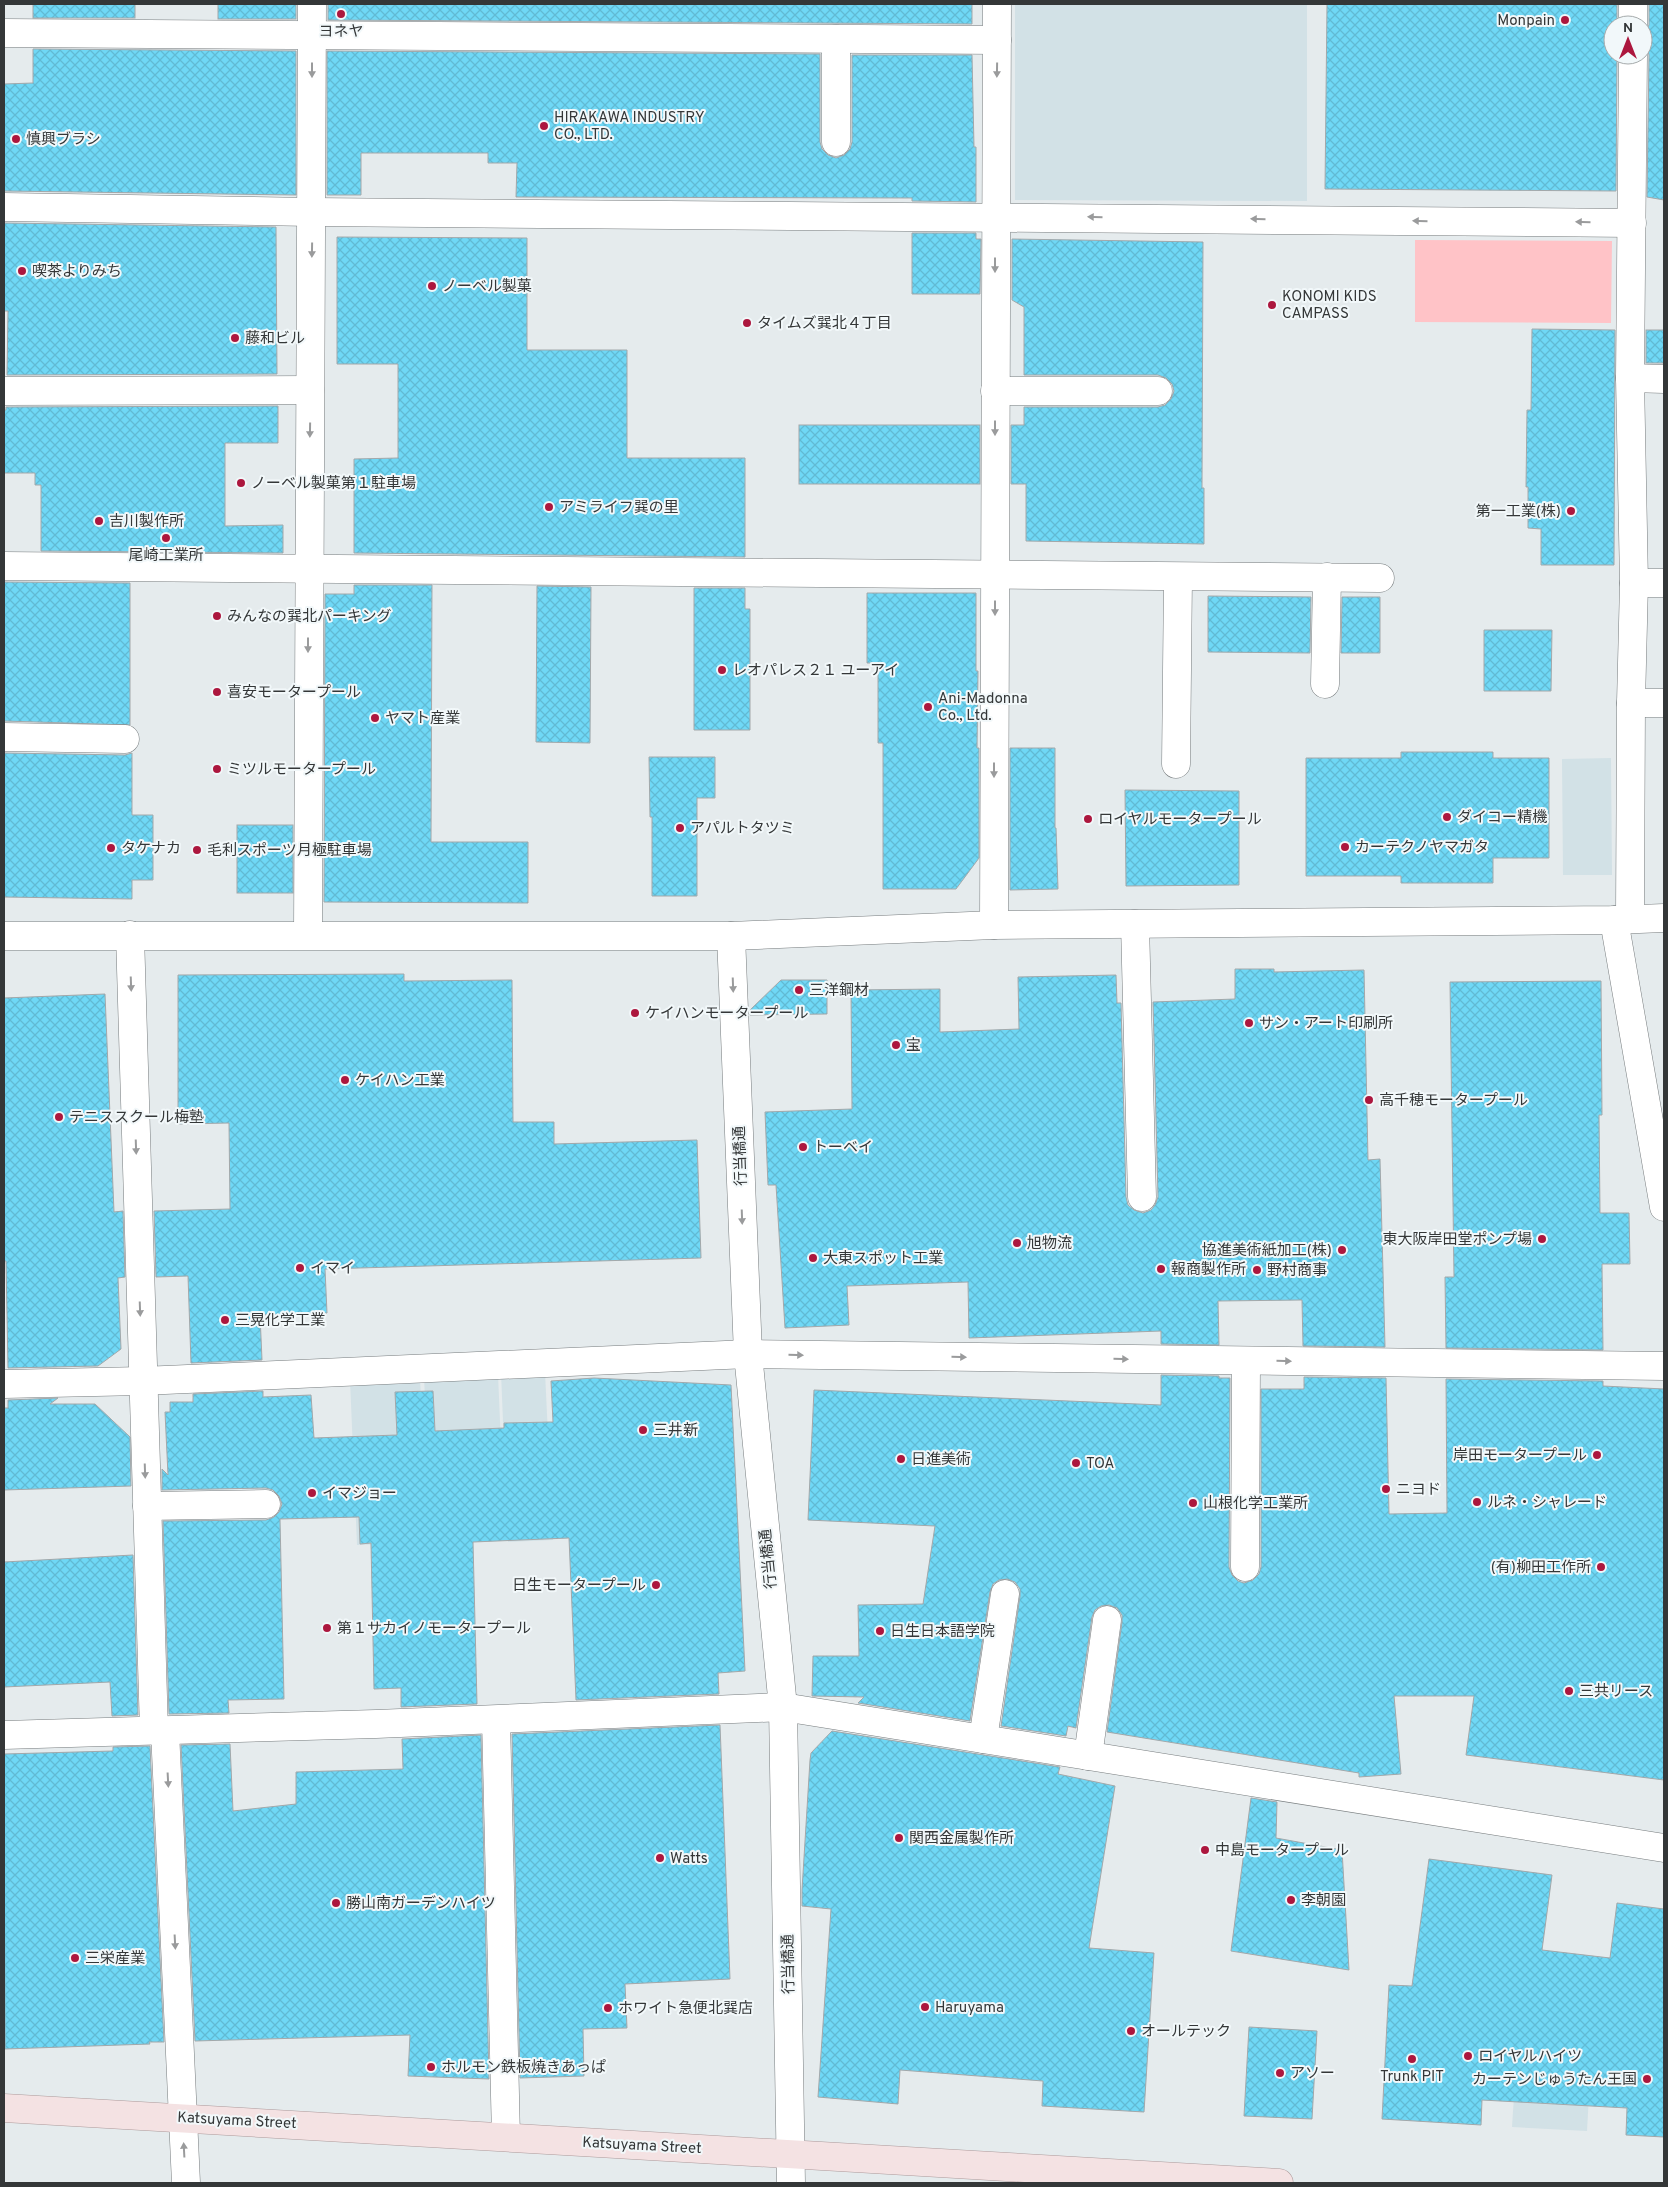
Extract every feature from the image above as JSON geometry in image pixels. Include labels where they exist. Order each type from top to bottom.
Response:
[{"type":"main road","name":"Katsuyama Street","points":[[4,2108],[183,2117],[1279,2183]]},
{"type":"street","points":[[308,935],[312,4]]},
{"type":"street","points":[[994,925],[997,4]]},
{"type":"street","points":[[4,33],[997,40]]},
{"type":"street","points":[[836,39],[836,142]]},
{"type":"street","points":[[1633,65],[1630,378],[1634,583],[1622,919],[1664,1207]]},
{"type":"street","points":[[4,207],[312,212],[995,216],[1632,223]]},
{"type":"street","points":[[1630,378],[1664,379]]},
{"type":"street","points":[[4,391],[310,390]]},
{"type":"street","points":[[995,391],[1158,391]]},
{"type":"street","points":[[4,566],[1380,578]]},
{"type":"street","points":[[1176,764],[1178,577]]},
{"type":"street","points":[[1326,684],[1327,577]]},
{"type":"street","points":[[1634,583],[1664,583]]},
{"type":"street","points":[[1631,703],[1664,703]]},
{"type":"street","points":[[4,737],[125,739]]},
{"type":"street","points":[[4,936],[731,936],[994,925],[1664,918]]},
{"type":"street","points":[[1135,924],[1142,1197]]},
{"type":"street","points":[[130,935],[147,1506],[186,2183]]},
{"type":"street","name":"行当橋通","points":[[731,936],[748,1354],[783,1707],[791,2183]]},
{"type":"street","points":[[4,1384],[142,1381],[748,1354],[1664,1366]]},
{"type":"street","points":[[1245,1567],[1246,1361]]},
{"type":"street","points":[[147,1506],[266,1504]]},
{"type":"street","points":[[983,1739],[1005,1594]]},
{"type":"street","points":[[1088,1756],[1108,1620]]},
{"type":"street","points":[[4,1735],[496,1720],[783,1707],[1664,1848]]},
{"type":"street","points":[[496,1720],[506,2137]]},
{"type":"shaded area","points":[[1015,4],[1307,4],[1307,201],[1015,200]]},
{"type":"shaded area","points":[[1415,240],[1612,241],[1611,323],[1415,322]]},
{"type":"shaded area","points":[[1611,758],[1612,875],[1563,875],[1562,759]]},
{"type":"shaded area","points":[[545,1372],[553,1540],[508,1542],[501,1373]]},
{"type":"shaded area","points":[[498,1374],[505,1540],[431,1544],[424,1376]]},
{"type":"shaded area","points":[[420,1377],[427,1543],[357,1545],[350,1380]]},
{"type":"shaded area","points":[[1520,2004],[1594,2008],[1587,2131],[1512,2127]]},
{"type":"building","points":[[33,4],[135,4],[135,18],[33,18]]},
{"type":"building","points":[[218,4],[296,4],[296,19],[218,19]]},
{"type":"building","points":[[328,4],[972,4],[972,24],[328,20]]},
{"type":"building","points":[[1327,4],[1617,4],[1617,15],[1603,15],[1603,65],[1617,65],[1616,191],[1325,189]]},
{"type":"building","points":[[1649,4],[1664,4],[1664,200],[1647,197],[1649,65],[1653,65],[1653,15],[1649,15]]},
{"type":"building","points":[[33,49],[296,51],[296,195],[4,191],[4,84],[33,83]]},
{"type":"building","name":"HIRAKAWA INDUSTRY CO., LTD.","points":[[327,51],[820,54],[820,142],[822,149],[828,155],[836,158],[844,155],[850,149],[852,142],[852,55],[972,55],[976,202],[912,201],[912,198],[516,197],[517,163],[488,163],[488,153],[361,153],[361,195],[327,195]]},
{"type":"building","points":[[4,223],[276,227],[277,374],[7,375],[8,311],[4,311]]},
{"type":"building","points":[[912,233],[976,233],[976,239],[981,239],[980,294],[912,294]]},
{"type":"building","points":[[337,237],[527,238],[527,350],[627,350],[627,458],[745,458],[745,557],[354,553],[354,459],[398,458],[398,364],[337,364]]},
{"type":"building","points":[[1012,239],[1203,242],[1202,488],[1204,488],[1204,544],[1026,541],[1026,484],[1011,484],[1011,425],[1024,425],[1024,407],[1158,407],[1165,405],[1171,399],[1174,391],[1172,384],[1166,378],[1158,375],[1024,375],[1024,307],[1012,300]]},
{"type":"building","points":[[1532,329],[1615,330],[1614,565],[1541,565],[1541,529],[1528,528],[1528,487],[1526,487],[1527,410],[1531,410]]},
{"type":"building","points":[[1646,330],[1664,330],[1664,363],[1646,363]]},
{"type":"building","points":[[278,406],[278,443],[225,443],[225,526],[283,525],[283,553],[41,551],[41,485],[35,485],[35,473],[4,473],[4,410],[6,410],[6,407]]},
{"type":"building","points":[[799,425],[980,425],[980,484],[799,484]]},
{"type":"building","points":[[4,582],[130,583],[130,725],[4,721]]},
{"type":"building","name":"ヤマト産業","points":[[354,585],[432,585],[431,842],[528,842],[528,903],[324,902],[325,594],[354,594]]},
{"type":"building","points":[[537,586],[591,587],[590,743],[536,742]]},
{"type":"building","name":"レオパレス２１ ユーアイ","points":[[694,588],[745,588],[745,609],[750,609],[750,730],[694,730]]},
{"type":"building","points":[[867,593],[976,593],[979,858],[956,889],[883,889],[883,743],[878,743],[878,663],[867,663]]},
{"type":"building","points":[[1208,596],[1311,597],[1310,653],[1208,652]]},
{"type":"building","points":[[1342,597],[1380,597],[1380,653],[1341,653]]},
{"type":"building","points":[[1484,630],[1552,630],[1551,691],[1484,691]]},
{"type":"building","points":[[1010,748],[1055,748],[1055,828],[1058,889],[1010,890]]},
{"type":"building","points":[[1401,752],[1493,752],[1493,758],[1549,758],[1549,858],[1493,858],[1493,883],[1401,883],[1401,876],[1306,876],[1306,758],[1401,758]]},
{"type":"building","points":[[4,753],[125,755],[132,753],[132,815],[153,815],[153,880],[132,880],[132,899],[4,897]]},
{"type":"building","name":"アパルトタツミ","points":[[649,757],[715,757],[715,798],[697,798],[697,896],[652,896],[652,817],[650,817]]},
{"type":"building","points":[[1125,790],[1239,791],[1239,885],[1126,886]]},
{"type":"building","points":[[237,825],[293,825],[293,893],[237,893]]},
{"type":"building","points":[[1235,969],[1274,969],[1274,972],[1364,970],[1368,1160],[1380,1159],[1385,1347],[1303,1346],[1302,1300],[1218,1301],[1219,1345],[1161,1344],[1161,1331],[969,1338],[968,1282],[847,1286],[849,1325],[785,1328],[776,1185],[768,1185],[765,1112],[852,1109],[851,990],[940,989],[940,1032],[1019,1029],[1018,977],[1116,975],[1117,1003],[1121,1003],[1126,1197],[1128,1205],[1134,1210],[1143,1213],[1151,1210],[1158,1197],[1153,1002],[1235,999]]},
{"type":"building","points":[[404,974],[404,981],[512,980],[513,1122],[554,1122],[554,1144],[697,1140],[701,1258],[325,1269],[327,1313],[260,1315],[262,1360],[191,1363],[188,1276],[156,1277],[154,1211],[230,1209],[229,1123],[178,1124],[178,975]]},
{"type":"building","name":"三洋鋼材","points":[[781,980],[827,980],[827,1014],[750,1015],[750,1010]]},
{"type":"building","points":[[1601,981],[1602,1115],[1599,1115],[1600,1213],[1629,1213],[1630,1264],[1602,1264],[1603,1350],[1446,1348],[1445,1277],[1454,1277],[1450,982]]},
{"type":"building","name":"テニススクール梅塾","points":[[105,994],[114,1212],[123,1211],[125,1277],[118,1278],[121,1349],[98,1366],[8,1368],[6,1261],[4,1261],[4,998]]},
{"type":"building","points":[[1161,1375],[1219,1376],[1219,1378],[1230,1378],[1229,1567],[1232,1575],[1238,1581],[1244,1583],[1253,1580],[1259,1574],[1261,1567],[1261,1389],[1304,1389],[1304,1377],[1386,1378],[1389,1514],[1447,1513],[1446,1379],[1603,1381],[1603,1386],[1664,1389],[1664,1780],[1466,1755],[1474,1696],[1394,1696],[1401,1774],[1359,1777],[1359,1773],[1107,1732],[1122,1622],[1122,1615],[1117,1608],[1109,1605],[1101,1606],[1095,1610],[1092,1617],[1076,1728],[1068,1726],[1066,1736],[1001,1726],[1020,1596],[1020,1589],[1015,1582],[1007,1579],[999,1580],[993,1584],[990,1592],[970,1721],[858,1703],[864,1697],[812,1696],[813,1656],[859,1656],[858,1605],[923,1604],[935,1526],[808,1520],[814,1390],[1161,1405]]},
{"type":"building","points":[[594,1378],[731,1385],[745,1671],[718,1673],[719,1694],[576,1700],[569,1538],[473,1542],[477,1704],[401,1707],[401,1688],[374,1689],[371,1543],[360,1544],[359,1517],[280,1519],[284,1699],[228,1700],[229,1713],[169,1714],[163,1521],[266,1520],[274,1517],[279,1512],[282,1504],[279,1496],[273,1490],[266,1488],[162,1490],[162,1469],[168,1475],[165,1412],[170,1412],[170,1402],[193,1402],[193,1394],[263,1391],[263,1397],[311,1395],[314,1438],[397,1435],[395,1392],[433,1391],[435,1431],[504,1428],[504,1423],[553,1422],[551,1381]]},
{"type":"building","points":[[58,1398],[50,1404],[95,1404],[130,1437],[131,1486],[4,1490],[4,1408],[8,1408],[8,1400]]},
{"type":"building","points":[[133,1555],[138,1715],[112,1716],[110,1682],[4,1687],[4,1562]]},
{"type":"building","points":[[720,1725],[730,1979],[625,1984],[627,2028],[583,2029],[584,2076],[520,2078],[512,1734]]},
{"type":"building","points":[[832,1731],[1060,1767],[1058,1774],[1115,1786],[1089,1948],[1154,1953],[1144,2112],[1042,2106],[1043,2081],[900,2070],[898,2104],[818,2097],[831,1909],[802,1906],[802,1890],[811,1753]]},
{"type":"building","points":[[481,1735],[489,2079],[408,2076],[410,2035],[195,2041],[181,1745],[230,1744],[233,1811],[296,1804],[296,1772],[403,1769],[402,1739]]},
{"type":"building","points":[[150,1746],[164,2042],[5,2049],[4,1754],[113,1751],[113,1747]]},
{"type":"building","name":"李朝園","points":[[1251,1798],[1277,1802],[1276,1838],[1342,1850],[1349,1970],[1231,1951]]},
{"type":"building","points":[[1429,1859],[1552,1875],[1542,1950],[1610,1958],[1617,1903],[1664,1909],[1664,2137],[1626,2135],[1627,2108],[1482,2100],[1481,2125],[1382,2119],[1389,1985],[1412,1986]]},
{"type":"building","name":"アソー","points":[[1249,2027],[1317,2031],[1312,2119],[1244,2116]]},
{"type":"place","name":"ヨネヤ","points":[[341,14]]},
{"type":"place","name":"Monpain","points":[[1565,20]]},
{"type":"place","name":"HIRAKAWA INDUSTRY CO., LTD.","points":[[544,126]]},
{"type":"place","name":"慎興ブラシ","points":[[16,139]]},
{"type":"place","name":"喫茶よりみち","points":[[22,271]]},
{"type":"place","name":"ノーベル製菓","points":[[432,286]]},
{"type":"place","name":"KONOMI KIDS CAMPASS","points":[[1272,305]]},
{"type":"place","name":"タイムズ巽北４丁目","points":[[747,323]]},
{"type":"place","name":"藤和ビル","points":[[235,338]]},
{"type":"place","name":"ノーベル製菓第１駐車場","points":[[241,483]]},
{"type":"place","name":"アミライフ巽の里","points":[[549,507]]},
{"type":"place","name":"第一工業(株)","points":[[1571,511]]},
{"type":"place","name":"吉川製作所","points":[[99,521]]},
{"type":"place","name":"尾崎工業所","points":[[166,538]]},
{"type":"place","name":"みんなの巽北パーキング","points":[[217,616]]},
{"type":"place","name":"レオパレス２１ ユーアイ","points":[[722,670]]},
{"type":"place","name":"喜安モータープール","points":[[217,692]]},
{"type":"place","name":"Ani-Madonna Co., Ltd.","points":[[928,707]]},
{"type":"place","name":"ヤマト産業","points":[[375,718]]},
{"type":"place","name":"ミツルモータープール","points":[[217,769]]},
{"type":"place","name":"ダイコー精機","points":[[1447,817]]},
{"type":"place","name":"ロイヤルモータープール","points":[[1088,819]]},
{"type":"place","name":"アパルトタツミ","points":[[680,828]]},
{"type":"place","name":"カーテクノヤマガタ","points":[[1345,847]]},
{"type":"place","name":"タケナカ","points":[[111,848]]},
{"type":"place","name":"毛利スポーツ月極駐車場","points":[[197,850]]},
{"type":"place","name":"三洋鋼材","points":[[799,990]]},
{"type":"place","name":"ケイハンモータープール","points":[[635,1013]]},
{"type":"place","name":"サン・アート印刷所","points":[[1249,1023]]},
{"type":"place","name":"宝","points":[[896,1045]]},
{"type":"place","name":"ケイハン工業","points":[[345,1080]]},
{"type":"place","name":"高千穂モータープール","points":[[1369,1100]]},
{"type":"place","name":"テニススクール梅塾","points":[[59,1117]]},
{"type":"place","name":"トーベイ","points":[[803,1147]]},
{"type":"place","name":"東大阪岸田堂ポンプ場","points":[[1542,1239]]},
{"type":"place","name":"旭物流","points":[[1017,1243]]},
{"type":"place","name":"協進美術紙加工(株)","points":[[1342,1250]]},
{"type":"place","name":"大東スポット工業","points":[[813,1258]]},
{"type":"place","name":"イマイ","points":[[300,1268]]},
{"type":"place","name":"報商製作所","points":[[1161,1269]]},
{"type":"place","name":"野村商事","points":[[1257,1270]]},
{"type":"place","name":"三晃化学工業","points":[[225,1320]]},
{"type":"place","name":"三井新","points":[[643,1430]]},
{"type":"place","name":"岸田モータープール","points":[[1597,1455]]},
{"type":"place","name":"日進美術","points":[[901,1459]]},
{"type":"place","name":"TOA","points":[[1076,1463]]},
{"type":"place","name":"ニヨド","points":[[1386,1489]]},
{"type":"place","name":"イマジョー","points":[[312,1493]]},
{"type":"place","name":"ルネ・シャレード","points":[[1477,1502]]},
{"type":"place","name":"山根化学工業所","points":[[1193,1503]]},
{"type":"place","name":"(有)柳田工作所","points":[[1601,1567]]},
{"type":"place","name":"日生モータープール","points":[[656,1585]]},
{"type":"place","name":"第１サカイノモータープール","points":[[327,1628]]},
{"type":"place","name":"日生日本語学院","points":[[880,1631]]},
{"type":"place","name":"三共リース","points":[[1569,1691]]},
{"type":"place","name":"関西金属製作所","points":[[899,1838]]},
{"type":"place","name":"中島モータープール","points":[[1205,1850]]},
{"type":"place","name":"Watts","points":[[660,1858]]},
{"type":"place","name":"李朝園","points":[[1291,1900]]},
{"type":"place","name":"勝山南ガーデンハイツ","points":[[336,1903]]},
{"type":"place","name":"三栄産業","points":[[75,1958]]},
{"type":"place","name":"Haruyama","points":[[925,2007]]},
{"type":"place","name":"ホワイト急便北巽店","points":[[608,2008]]},
{"type":"place","name":"オールテック","points":[[1131,2031]]},
{"type":"place","name":"ロイヤルハイツ","points":[[1468,2056]]},
{"type":"place","name":"Trunk PIT","points":[[1412,2059]]},
{"type":"place","name":"ホルモン鉄板焼きあっぱ","points":[[431,2067]]},
{"type":"place","name":"アソー","points":[[1280,2073]]},
{"type":"place","name":"カーテンじゅうたん王国","points":[[1647,2079]]}]
